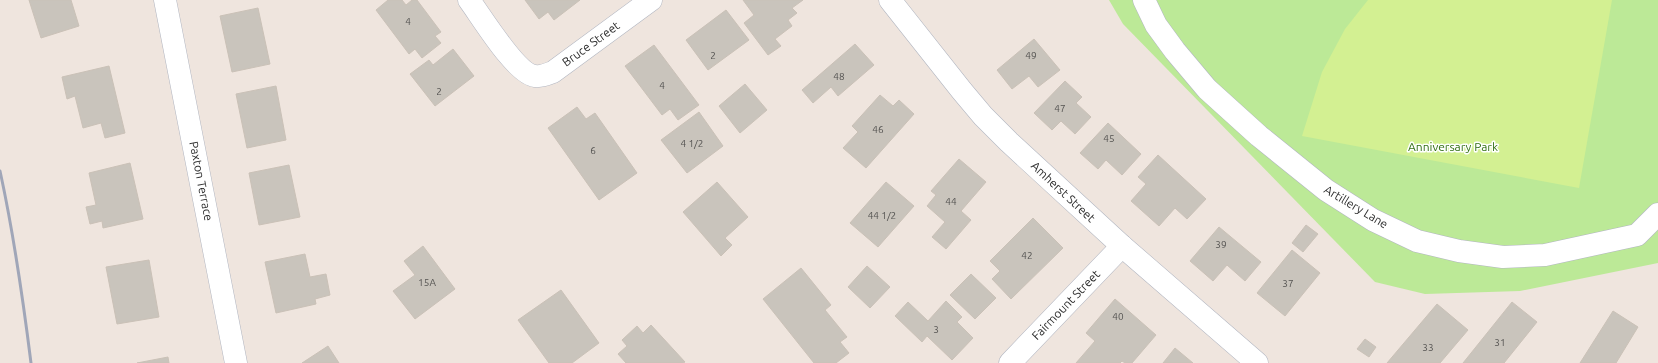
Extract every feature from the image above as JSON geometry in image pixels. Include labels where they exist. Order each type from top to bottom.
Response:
[{"type":"street","name":"Paxton Terrace","points":[[165,0],[236,363]]},
{"type":"street","name":"Bruce Street","points":[[469,0],[511,58],[526,72],[535,76],[553,72],[651,0]]},
{"type":"street","name":"Amherst Street","points":[[890,0],[925,46],[984,116],[1122,246],[1257,363]]},
{"type":"street","name":"Artillery Lane","points":[[1144,0],[1156,25],[1175,51],[1207,89],[1259,136],[1326,190],[1373,220],[1417,241],[1459,251],[1503,257],[1545,255],[1647,235],[1658,214]]},
{"type":"street","name":"Fairmount Street","points":[[1010,363],[1122,246]]},
{"type":"green space","name":"Anniversary Park","points":[[1109,0],[1658,0],[1658,263],[1520,291],[1425,294],[1375,282],[1123,24]]},
{"type":"green space","points":[[1368,0],[1612,0],[1579,188],[1302,136],[1322,72],[1345,29]]},
{"type":"building","points":[[29,0],[71,0],[79,26],[41,38]]},
{"type":"building","points":[[388,0],[402,0],[406,5],[412,0],[417,0],[441,32],[435,36],[441,43],[422,58],[415,49],[409,54],[376,10]]},
{"type":"building","points":[[525,0],[580,0],[554,20],[548,12],[539,19]]},
{"type":"building","points":[[743,0],[803,0],[792,8],[797,13],[788,20],[792,26],[775,39],[781,46],[768,55],[744,23],[754,15]]},
{"type":"building","points":[[258,8],[270,64],[232,72],[220,16]]},
{"type":"building","points":[[726,10],[749,40],[708,70],[686,40]]},
{"type":"building","points":[[1034,39],[1060,70],[1038,87],[1029,76],[1012,89],[997,70]]},
{"type":"building","points":[[855,44],[874,65],[838,96],[831,87],[813,103],[802,90]]},
{"type":"building","points":[[654,45],[699,105],[678,120],[670,109],[662,115],[625,66]]},
{"type":"building","points":[[453,49],[474,76],[435,106],[410,74],[429,60],[433,65]]},
{"type":"building","points":[[109,66],[125,133],[105,138],[101,123],[83,128],[75,96],[67,99],[62,77]]},
{"type":"building","points":[[1065,81],[1082,97],[1076,103],[1091,117],[1075,134],[1061,121],[1052,130],[1034,113]]},
{"type":"building","points":[[745,84],[767,110],[740,133],[719,106]]},
{"type":"building","points":[[276,86],[286,140],[247,148],[236,94]]},
{"type":"building","points":[[880,95],[893,106],[899,100],[914,114],[866,168],[843,148],[858,132],[852,126]]},
{"type":"building","points":[[577,107],[586,119],[595,113],[637,173],[599,200],[548,128]]},
{"type":"building","points":[[699,112],[723,146],[687,173],[661,140]]},
{"type":"building","points":[[1108,123],[1141,154],[1122,175],[1106,160],[1098,169],[1080,153]]},
{"type":"building","points":[[1158,155],[1206,199],[1187,219],[1175,208],[1159,226],[1131,201],[1146,184],[1138,177]]},
{"type":"building","points":[[959,159],[986,182],[961,211],[971,220],[946,249],[932,237],[945,222],[927,206],[936,195],[931,191]]},
{"type":"building","points":[[130,163],[143,219],[103,228],[102,221],[90,224],[86,207],[96,205],[89,173]]},
{"type":"building","points":[[289,165],[300,217],[259,225],[249,173]]},
{"type":"building","points":[[717,182],[748,217],[725,238],[732,245],[721,256],[683,212]]},
{"type":"building","points":[[886,182],[914,206],[878,247],[850,223]]},
{"type":"building","points":[[1033,218],[1063,248],[1011,299],[992,279],[1000,271],[990,261]]},
{"type":"building","points":[[1306,225],[1318,234],[1303,252],[1292,243]]},
{"type":"building","points":[[1219,227],[1261,262],[1245,281],[1227,265],[1213,281],[1190,261]]},
{"type":"building","points":[[423,246],[455,289],[415,319],[393,291],[415,275],[404,261]]},
{"type":"building","points":[[1292,250],[1320,273],[1285,316],[1257,293]]},
{"type":"building","points":[[305,254],[310,277],[326,274],[330,295],[315,299],[316,304],[276,313],[265,262]]},
{"type":"building","points":[[149,260],[159,317],[117,324],[106,267]]},
{"type":"building","points":[[867,266],[890,287],[870,308],[848,287]]},
{"type":"building","points":[[801,268],[831,305],[825,310],[847,337],[840,342],[849,353],[836,363],[814,363],[763,299]]},
{"type":"building","points":[[971,274],[996,298],[975,319],[950,295]]},
{"type":"building","points":[[561,290],[599,343],[572,363],[549,363],[518,320]]},
{"type":"building","points":[[1115,299],[1156,335],[1132,363],[1125,363],[1122,361],[1120,363],[1076,363],[1095,341],[1086,333]]},
{"type":"building","points":[[946,301],[962,317],[957,322],[973,338],[952,360],[927,336],[922,342],[895,316],[908,302],[928,321]]},
{"type":"building","points":[[1512,302],[1537,322],[1504,363],[1463,363]]},
{"type":"building","points":[[1437,304],[1468,330],[1440,363],[1387,363]]},
{"type":"building","points":[[1613,311],[1638,327],[1616,363],[1580,363]]},
{"type":"building","points":[[651,325],[685,362],[626,363],[618,354],[627,346],[622,340],[637,326],[643,333]]},
{"type":"building","points":[[1365,339],[1376,347],[1369,357],[1357,349]]},
{"type":"building","points":[[328,346],[339,363],[302,363]]},
{"type":"building","points":[[1175,348],[1193,363],[1163,363]]},
{"type":"building","points":[[168,357],[169,363],[137,363]]},
{"type":"railway","points":[[0,171],[18,267],[31,363]]}]
